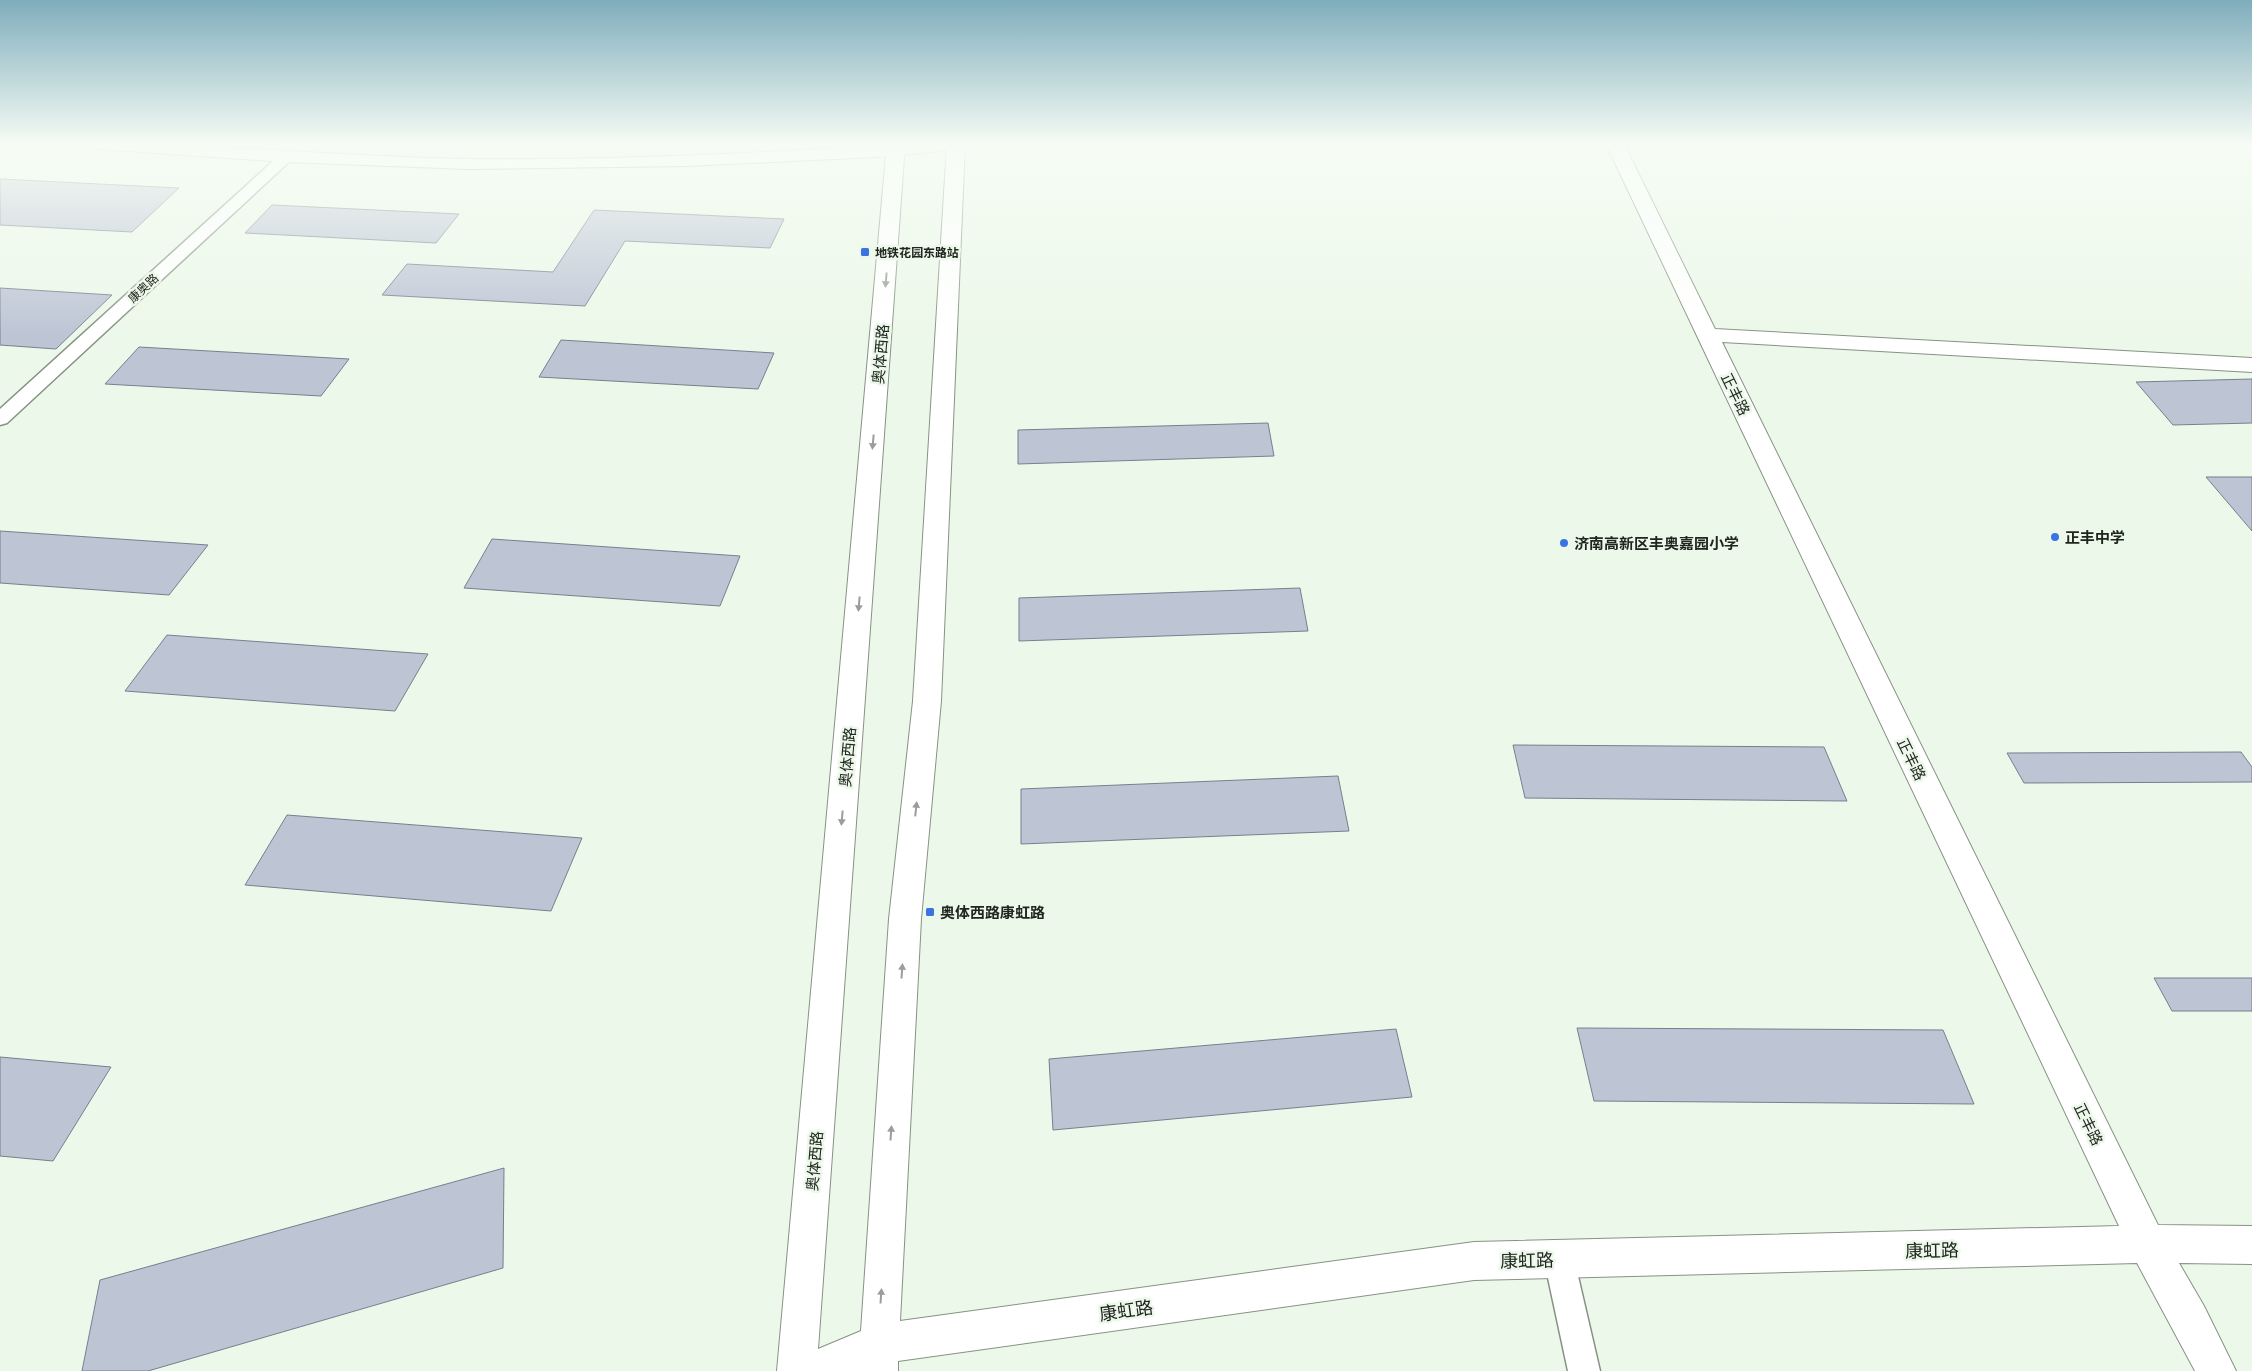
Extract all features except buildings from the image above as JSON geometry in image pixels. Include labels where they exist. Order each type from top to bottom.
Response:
[{"type":"main road","name":"奥体西路","points":[[797,1371],[891,208]]},
{"type":"main road","points":[[878,1358],[905,919],[927,701],[952,208]]},
{"type":"main road","name":"正丰路","points":[[1646,208],[2147,1244],[2190,1320],[2216,1371]]},
{"type":"main road","points":[[1707,335],[2252,365]]},
{"type":"main road","name":"康虹路","points":[[814,1371],[878,1358],[1474,1261],[2147,1244],[2252,1245]]},
{"type":"street","name":"康奥路","points":[[0,420],[231,208]]},
{"type":"street","points":[[1559,1259],[1584,1371]]},
{"type":"place","name":"地铁花园东路站","points":[[865,252]]},
{"type":"place","name":"正丰中学","points":[[2055,537]]},
{"type":"place","name":"济南高新区丰奥嘉园小学","points":[[1564,543]]},
{"type":"place","name":"奥体西路康虹路","points":[[930,912]]}]
